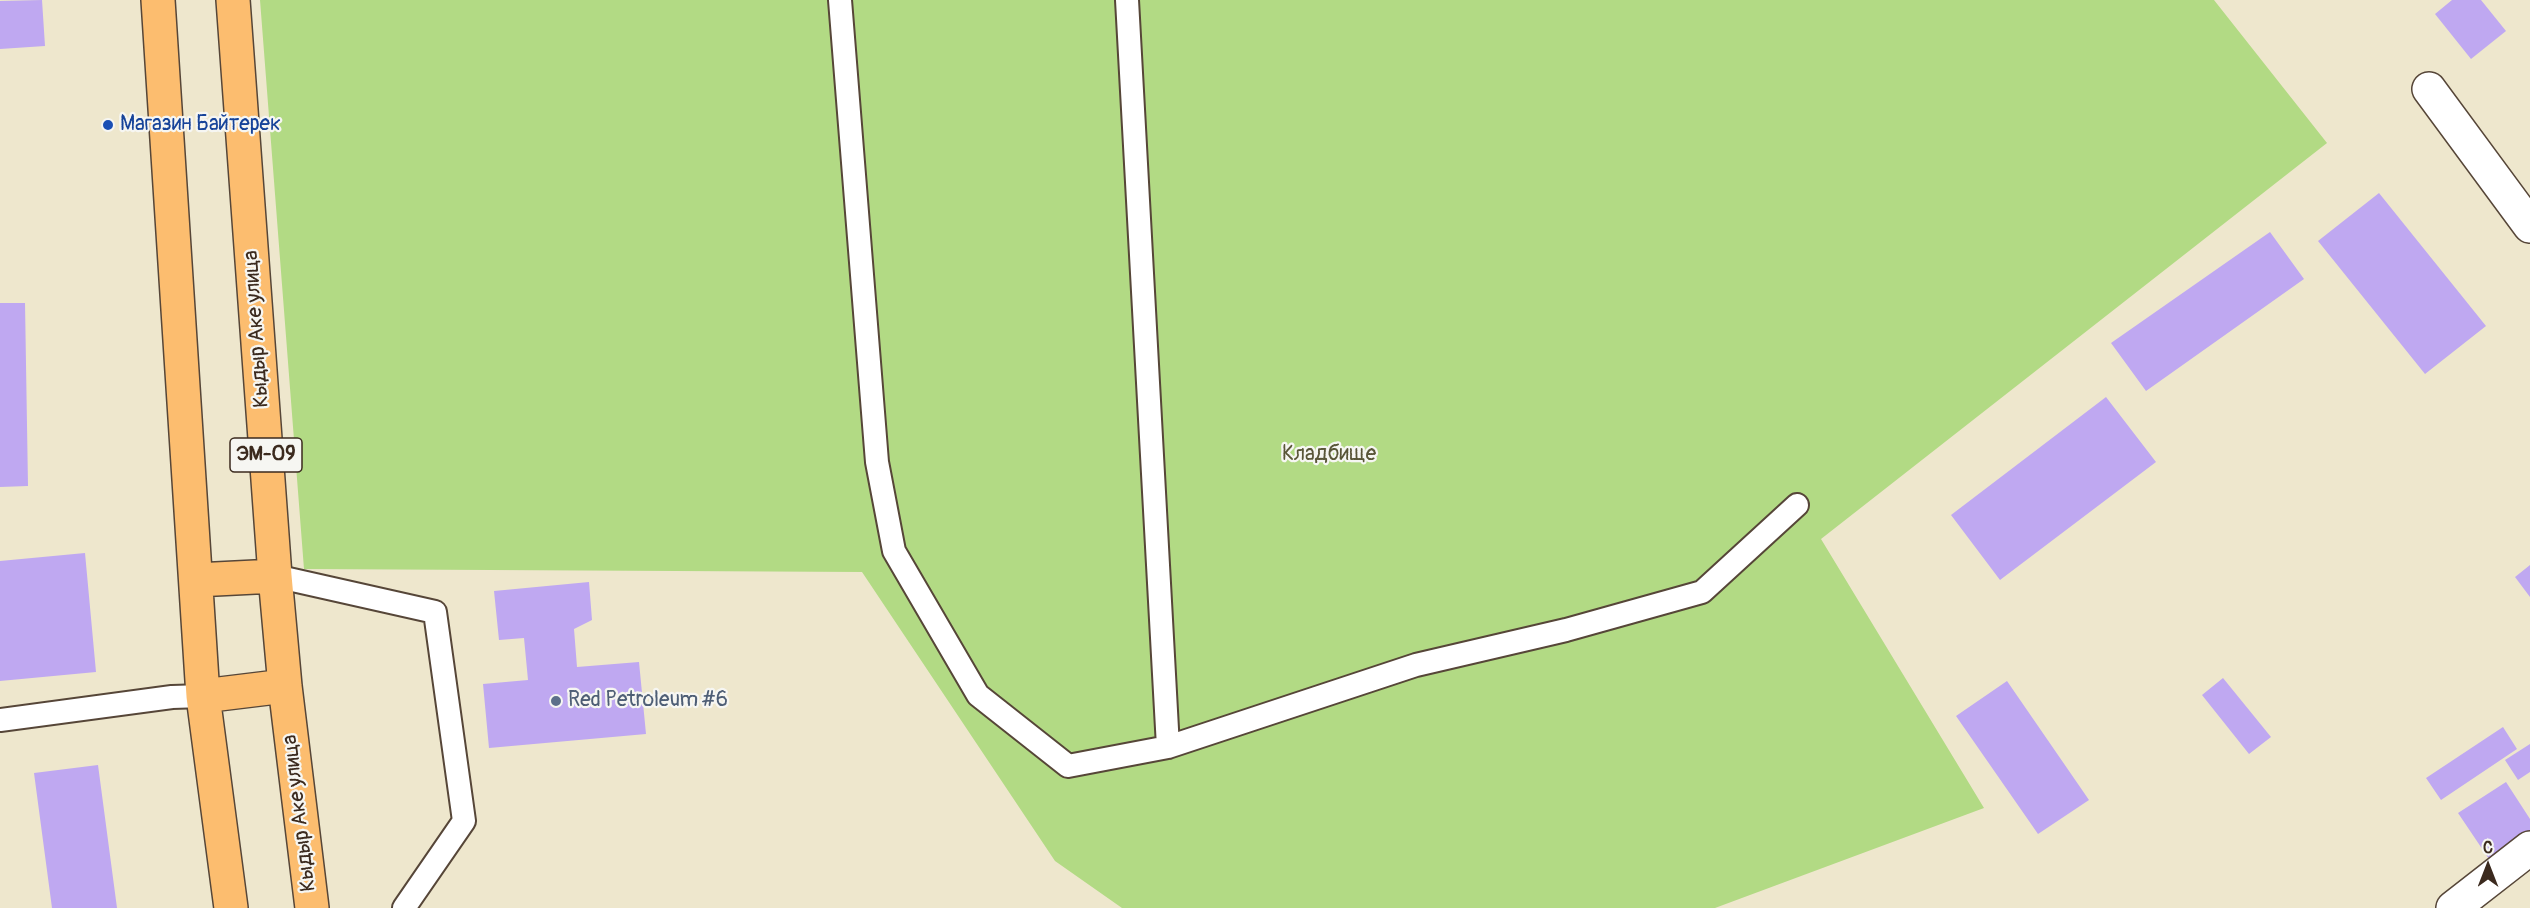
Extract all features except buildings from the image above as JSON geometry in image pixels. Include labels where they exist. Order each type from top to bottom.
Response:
[{"type":"highway","points":[[158,0],[203,696],[231,908]]},
{"type":"highway","name":"Кыдыр Аке улица","points":[[233,0],[275,576],[285,686],[312,908]]},
{"type":"highway","points":[[196,580],[275,576]]},
{"type":"highway","points":[[203,696],[285,686]]},
{"type":"street","points":[[2428,89],[2530,226]]},
{"type":"street","points":[[2453,908],[2530,848]]},
{"type":"lane","points":[[840,0],[877,462],[894,551],[978,695],[1068,766],[1168,747],[1416,665],[1566,630],[1702,592],[1797,505]]},
{"type":"lane","points":[[1127,0],[1168,747]]},
{"type":"lane","points":[[275,576],[435,612],[464,822],[404,908]]},
{"type":"lane","points":[[0,720],[172,697],[203,696]]},
{"type":"green space","name":"Кладбище","points":[[260,0],[2214,0],[2327,143],[1821,539],[1984,808],[1715,908],[1122,908],[1055,861],[862,572],[304,569]]},
{"type":"place","name":"Магазин Байтерек","points":[[108,125]]},
{"type":"place","name":"Red Petroleum #6","points":[[556,701]]}]
